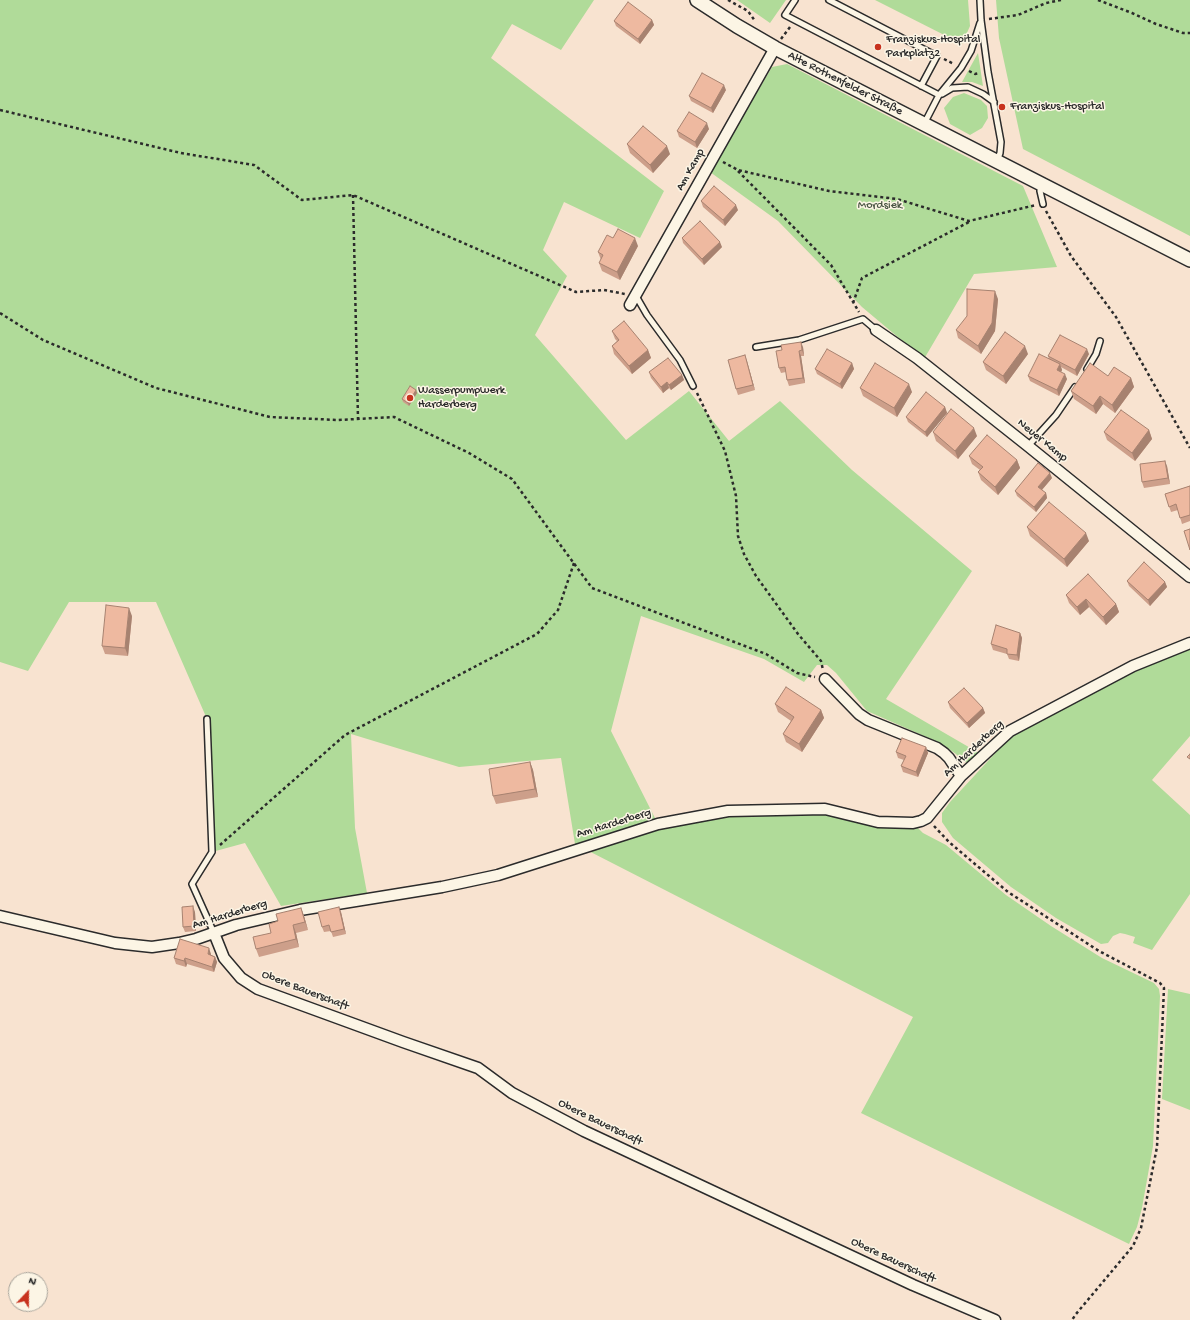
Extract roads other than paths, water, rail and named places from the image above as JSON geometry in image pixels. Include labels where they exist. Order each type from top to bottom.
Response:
[{"type":"street","name":"Alte Rothenfelder Straße","points":[[696,0],[737,26],[777,45],[924,125],[1190,260]]},
{"type":"street","name":"Am Kamp","points":[[630,305],[777,45]]},
{"type":"street","name":"Neuer Kamp","points":[[876,330],[916,358],[1028,446],[1190,577]]},
{"type":"street","name":"Am Harderberg","points":[[0,916],[115,943],[152,947],[178,944],[214,933],[236,924],[300,910],[435,888],[498,875],[658,824],[728,812],[825,809],[878,822],[921,822],[927,818],[961,776],[1010,731],[1133,666],[1190,643]]},
{"type":"street","points":[[826,679],[859,714],[868,720],[937,748],[949,758],[961,776]]},
{"type":"street","name":"Obere Bauerschaft","points":[[214,933],[224,958],[241,978],[258,989],[478,1068],[512,1093],[584,1131],[906,1281],[995,1320]]},
{"type":"lane","points":[[795,0],[785,15],[939,95]]},
{"type":"lane","points":[[829,0],[937,56],[921,86]]},
{"type":"lane","points":[[980,0],[981,20],[988,72],[1001,142],[1000,154],[996,162]]},
{"type":"lane","points":[[924,125],[939,95],[961,68],[971,51],[981,20]]},
{"type":"lane","points":[[939,95],[952,88],[968,87],[983,94],[994,102]]},
{"type":"lane","points":[[1041,184],[1040,191],[1042,204]]},
{"type":"lane","points":[[636,296],[647,315],[680,360],[693,386]]},
{"type":"lane","points":[[756,347],[799,340],[863,320],[876,330]]},
{"type":"lane","points":[[1082,377],[1096,354],[1100,341]]},
{"type":"lane","points":[[1028,446],[1056,415],[1078,382]]},
{"type":"lane","points":[[207,718],[212,852],[192,884],[214,933]]},
{"type":"place","name":"Franziskus-Hospital Parkplatz2","points":[[878,47]]},
{"type":"place","name":"Franziskus-Hospital","points":[[1002,107]]},
{"type":"place","name":"Wasserpumpwerk Harderberg","points":[[410,398]]},
{"type":"park label","name":"Mordsiek","points":[[880,206]]}]
